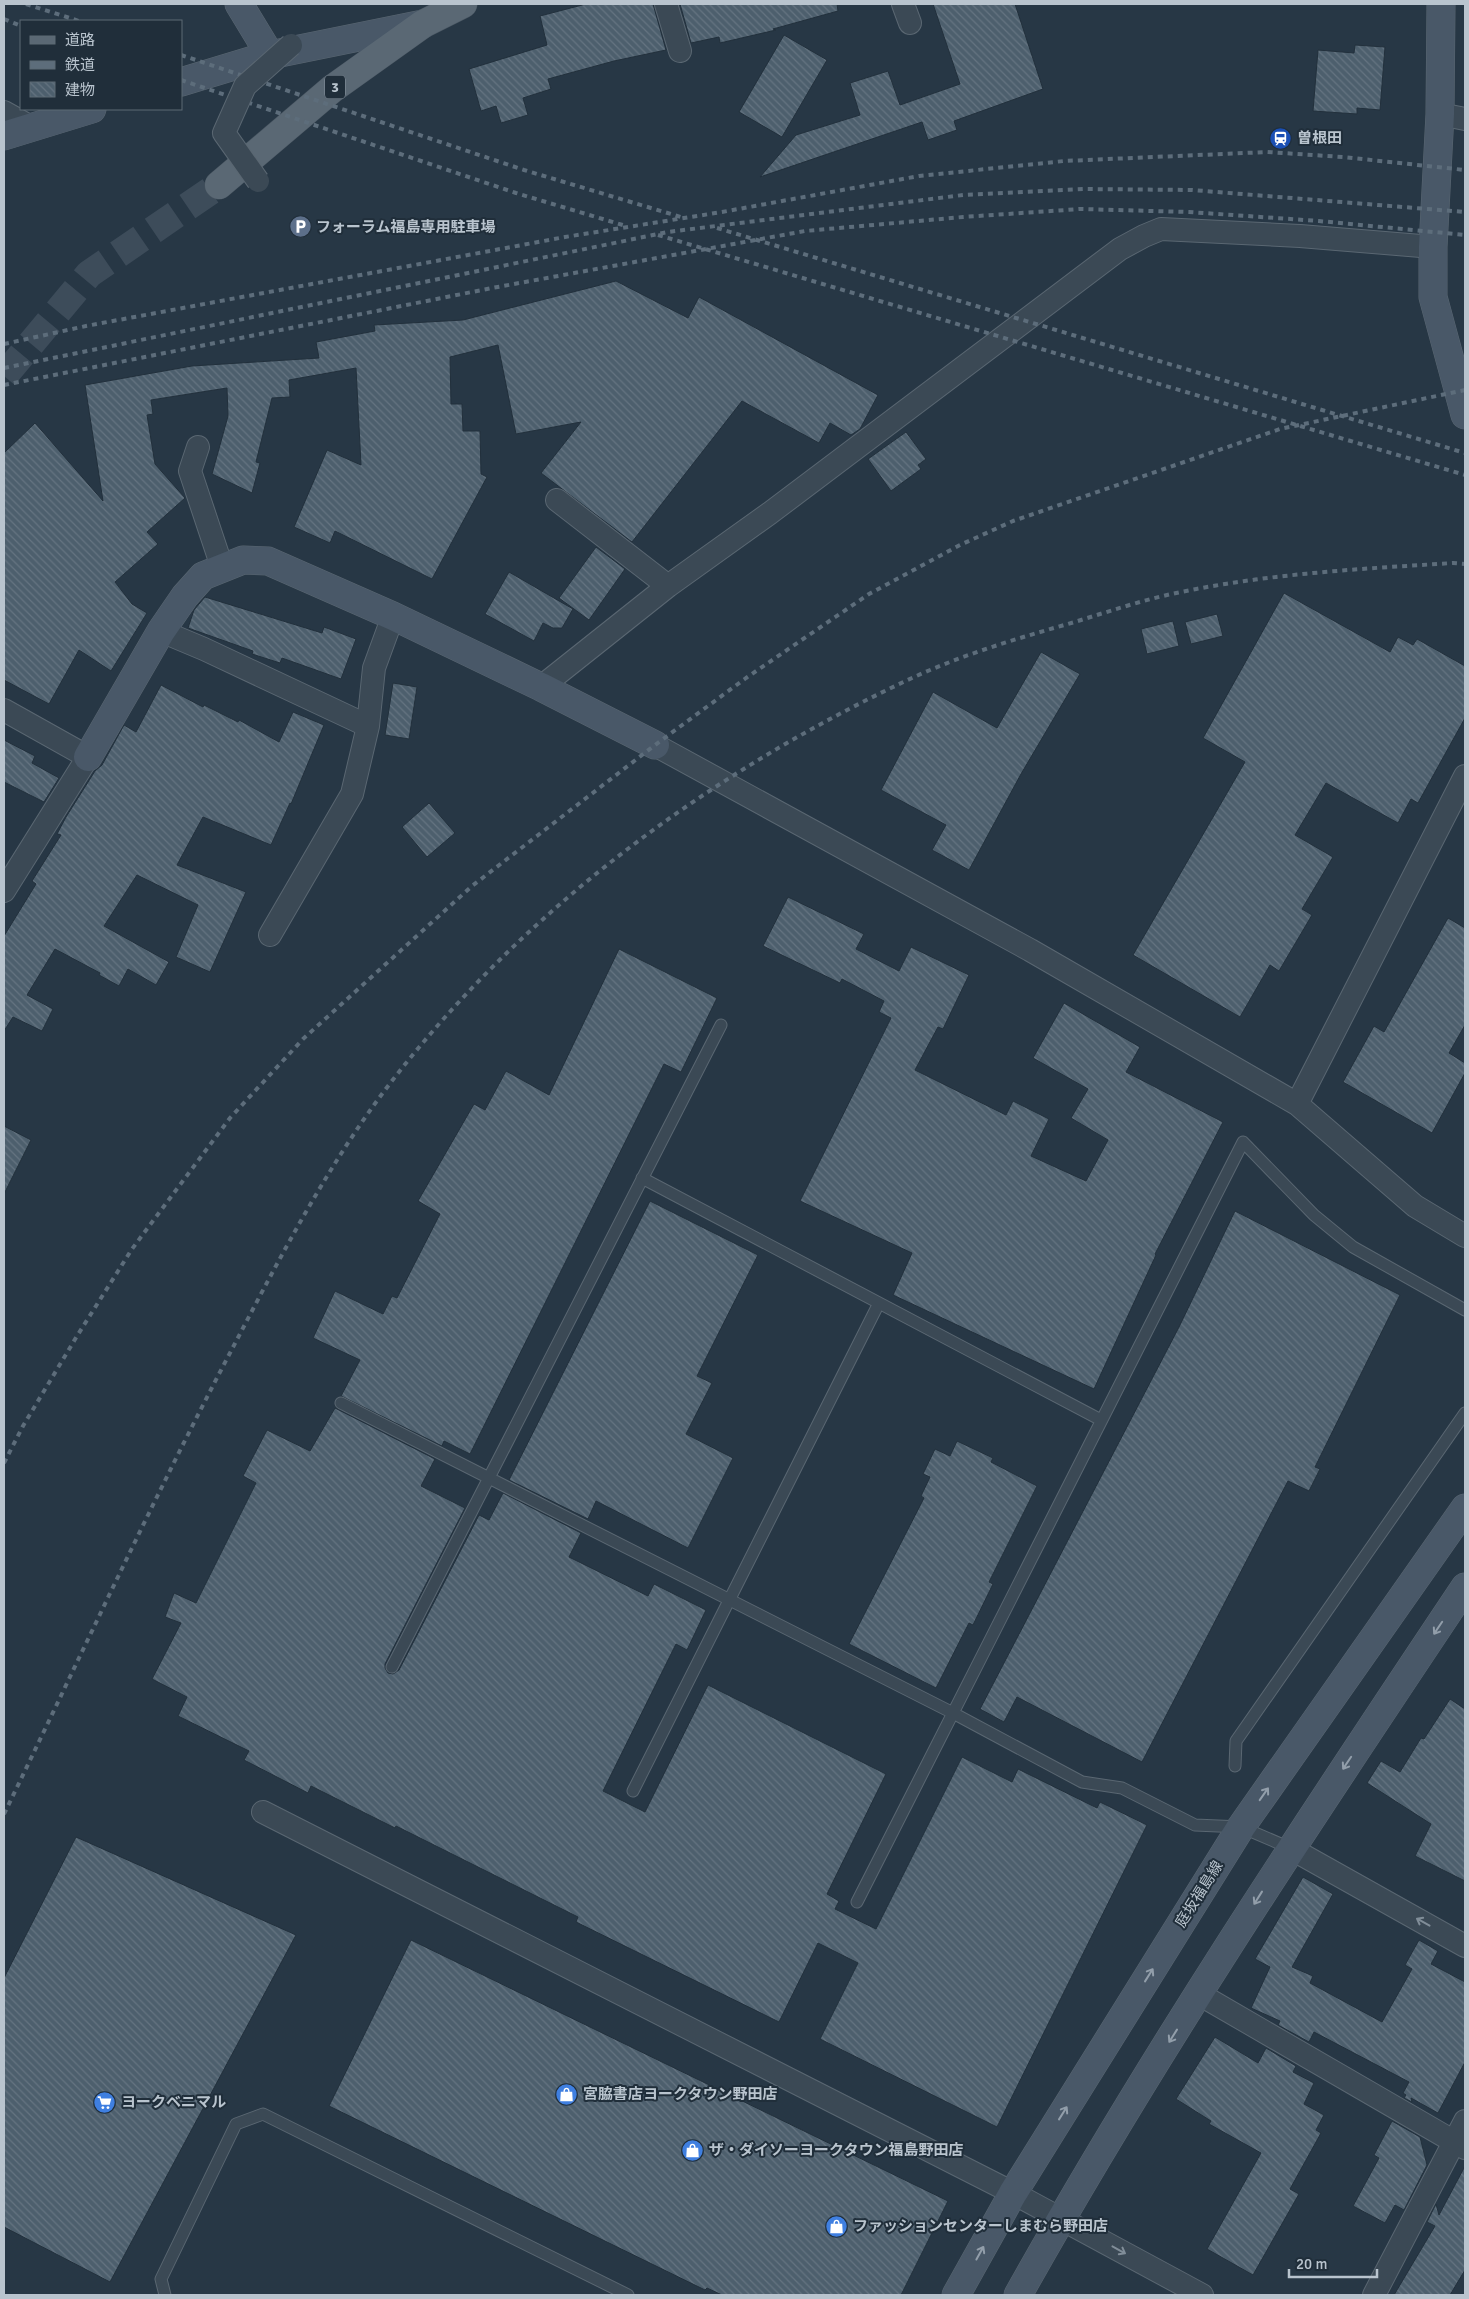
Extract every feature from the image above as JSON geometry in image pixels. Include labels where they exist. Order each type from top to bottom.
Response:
[{"type":"main road","points":[[239,4],[280,50]]},
{"type":"main road","name":"3","points":[[219,185],[332,89],[423,24],[463,4]]},
{"type":"main road","points":[[1441,4],[1453,116],[1433,247],[1433,296],[1465,415]]},
{"type":"main road","points":[[182,82],[280,50],[423,24]]},
{"type":"main road","points":[[4,136],[89,110]]},
{"type":"main road","points":[[88,757],[161,631],[185,596],[203,576],[243,560],[268,561],[393,616],[541,687],[655,745]]},
{"type":"main road","name":"庭坂福島線","points":[[956,2295],[1013,2193],[1241,1826],[1465,1508]]},
{"type":"main road","points":[[1018,2295],[1061,2218],[1290,1848],[1465,1587]]},
{"type":"street","points":[[666,4],[680,51]]},
{"type":"street","points":[[258,181],[224,132],[245,86],[280,50]]},
{"type":"street","points":[[4,112],[31,127]]},
{"type":"street","points":[[541,687],[668,586],[770,513],[1120,249],[1144,236],[1161,229],[1300,236],[1433,247]]},
{"type":"street","points":[[198,447],[190,471],[222,567]]},
{"type":"street","points":[[557,500],[668,586]]},
{"type":"street","points":[[270,935],[352,794],[368,726],[374,668],[393,616]]},
{"type":"street","points":[[161,631],[204,649],[368,726]]},
{"type":"street","points":[[4,710],[88,757],[4,891]]},
{"type":"street","points":[[655,745],[1030,950],[1297,1104],[1415,1206],[1465,1236]]},
{"type":"street","points":[[1297,1104],[1465,776]]},
{"type":"street","points":[[262,1812],[1013,2193],[1202,2295]]},
{"type":"street","points":[[1290,1848],[1465,1946]]},
{"type":"street","points":[[1198,1994],[1460,2144]]},
{"type":"street","points":[[1374,2295],[1460,2144],[1465,2122]]},
{"type":"lane","points":[[392,1667],[721,1025]]},
{"type":"lane","points":[[857,1902],[1243,1142],[1314,1215],[1353,1247],[1465,1310]]},
{"type":"lane","points":[[642,1178],[1101,1420]]},
{"type":"lane","points":[[633,1791],[879,1303]]},
{"type":"lane","points":[[341,1403],[953,1713],[1082,1782],[1122,1788],[1195,1825],[1241,1826],[1290,1848]]},
{"type":"lane","points":[[1235,1766],[1236,1741],[1465,1413]]},
{"type":"lane","points":[[165,2295],[161,2278],[236,2124],[264,2114],[628,2295]]},
{"type":"building","points":[[586,4],[653,4],[666,50],[614,61],[548,79],[551,89],[523,98],[528,115],[501,123],[496,106],[481,111],[469,69],[547,45],[540,16]]},
{"type":"building","points":[[680,4],[837,4],[838,11],[773,29],[776,30],[720,43],[719,37],[691,43]]},
{"type":"building","points":[[933,4],[1015,4],[1043,89],[954,121],[957,130],[928,140],[922,122],[760,177],[796,135],[860,115],[850,83],[888,71],[900,105],[960,84]]},
{"type":"building","points":[[784,35],[827,60],[782,137],[739,112]]},
{"type":"building","points":[[1355,45],[1385,47],[1380,110],[1357,108],[1357,114],[1313,111],[1318,50],[1354,53]]},
{"type":"building","points":[[616,281],[688,318],[699,297],[878,395],[860,429],[851,435],[830,423],[819,443],[742,401],[632,542],[541,473],[581,422],[516,434],[498,345],[450,357],[451,404],[462,404],[463,431],[480,431],[481,474],[487,477],[432,579],[335,531],[330,543],[294,527],[327,450],[361,465],[356,368],[289,380],[290,397],[272,398],[256,462],[260,463],[252,493],[212,474],[228,416],[227,388],[151,400],[153,414],[147,415],[155,464],[185,498],[147,532],[158,544],[115,582],[132,604],[147,613],[111,671],[79,650],[49,704],[4,680],[4,453],[35,423],[103,501],[85,385],[192,366],[319,358],[316,342],[375,331],[374,325],[463,320]]},
{"type":"building","points":[[906,432],[926,459],[918,465],[921,469],[891,491],[868,459]]},
{"type":"building","points":[[596,547],[625,569],[589,620],[559,598]]},
{"type":"building","points":[[509,572],[573,609],[562,628],[553,628],[543,623],[534,641],[485,614]]},
{"type":"building","points":[[1284,593],[1390,652],[1398,637],[1413,645],[1417,639],[1465,666],[1465,718],[1418,803],[1411,799],[1398,823],[1326,783],[1295,835],[1333,857],[1302,909],[1312,915],[1279,971],[1270,965],[1240,1017],[1133,955],[1245,762],[1203,738]]},
{"type":"building","points":[[205,597],[322,633],[324,627],[356,639],[341,679],[282,658],[280,663],[252,654],[253,651],[188,628],[194,610]]},
{"type":"building","points":[[1217,614],[1223,636],[1191,644],[1185,622]]},
{"type":"building","points":[[1173,621],[1179,646],[1147,654],[1141,629]]},
{"type":"building","points":[[1041,652],[1080,674],[1021,774],[969,870],[932,850],[946,825],[881,790],[933,692],[997,728]]},
{"type":"building","points":[[393,683],[417,687],[409,739],[385,735]]},
{"type":"building","points":[[161,685],[203,707],[204,705],[238,722],[239,720],[279,742],[293,712],[324,725],[291,804],[271,845],[203,817],[177,865],[246,892],[210,972],[176,957],[198,905],[137,875],[104,926],[169,962],[156,985],[128,969],[119,986],[99,975],[100,973],[55,949],[27,995],[53,1009],[42,1031],[13,1017],[4,1031],[4,936],[36,884],[32,881],[61,835],[57,834],[66,817],[95,771],[102,765],[124,725],[136,732]]},
{"type":"building","points":[[4,740],[35,756],[32,763],[59,778],[44,802],[4,782]]},
{"type":"building","points":[[429,803],[455,833],[427,857],[402,827]]},
{"type":"building","points":[[788,897],[864,934],[856,949],[899,971],[911,947],[969,975],[943,1029],[938,1027],[915,1070],[1006,1115],[1013,1101],[1049,1119],[1031,1156],[1086,1181],[1108,1140],[1071,1118],[1088,1089],[1033,1058],[1064,1003],[1140,1047],[1126,1072],[1223,1122],[1155,1254],[1094,1389],[893,1295],[912,1253],[800,1201],[891,1018],[879,1012],[884,1001],[842,979],[840,983],[763,946]]},
{"type":"building","points":[[1448,918],[1465,928],[1465,1025],[1449,1053],[1465,1063],[1465,1073],[1432,1133],[1343,1082],[1374,1026],[1384,1032]]},
{"type":"building","points":[[619,949],[717,998],[681,1072],[664,1064],[470,1454],[444,1441],[442,1446],[341,1396],[360,1360],[313,1338],[335,1291],[383,1314],[392,1296],[397,1298],[440,1214],[418,1201],[474,1104],[485,1110],[506,1071],[549,1095]]},
{"type":"building","points":[[4,1126],[31,1140],[4,1194]]},
{"type":"building","points":[[650,1201],[758,1255],[697,1376],[712,1383],[686,1434],[733,1458],[688,1548],[596,1501],[588,1519],[509,1480]]},
{"type":"building","points":[[1235,1211],[1400,1295],[1315,1467],[1320,1469],[1309,1491],[1288,1481],[1142,1762],[1017,1697],[1004,1722],[980,1709],[1179,1327]]},
{"type":"building","points":[[335,1408],[435,1459],[421,1486],[465,1508],[385,1664],[388,1673],[393,1674],[399,1670],[479,1515],[489,1520],[503,1493],[581,1533],[569,1557],[648,1596],[654,1584],[706,1610],[687,1650],[676,1644],[603,1791],[645,1812],[708,1685],[886,1774],[827,1894],[839,1901],[835,1909],[876,1929],[962,1757],[1012,1782],[1018,1769],[1097,1808],[1100,1802],[1147,1825],[997,2127],[820,2039],[858,1963],[818,1943],[779,2022],[576,1922],[578,1917],[396,1826],[395,1828],[311,1786],[308,1793],[244,1760],[249,1751],[178,1716],[187,1697],[152,1679],[181,1623],[165,1617],[174,1593],[196,1603],[256,1483],[243,1476],[267,1430],[310,1451]]},
{"type":"building","points":[[957,1441],[993,1458],[991,1462],[1037,1486],[989,1582],[993,1584],[973,1625],[969,1623],[936,1688],[849,1644],[924,1498],[921,1496],[930,1477],[923,1474],[935,1449],[950,1456]]},
{"type":"building","points":[[1450,1699],[1465,1709],[1465,1881],[1415,1856],[1431,1824],[1367,1783],[1381,1761],[1400,1772],[1421,1738],[1424,1739]]},
{"type":"building","name":"ヨークベニマル","points":[[76,1837],[296,1935],[110,2282],[4,2227],[4,1978]]},
{"type":"building","points":[[1303,1877],[1333,1894],[1292,1967],[1313,1976],[1310,1983],[1382,2022],[1412,1969],[1405,1965],[1419,1940],[1438,1951],[1431,1964],[1465,1982],[1465,2062],[1438,2113],[1411,2098],[1412,2102],[1404,2098],[1406,2095],[1403,2093],[1409,2082],[1314,2032],[1309,2042],[1278,2025],[1280,2021],[1251,2008],[1270,1967],[1255,1959]]},
{"type":"building","points":[[411,1940],[948,2201],[901,2295],[722,2295],[707,2288],[705,2290],[329,2106]]},
{"type":"building","points":[[1215,2037],[1258,2063],[1266,2048],[1296,2066],[1293,2072],[1314,2083],[1304,2104],[1324,2115],[1316,2130],[1321,2133],[1290,2189],[1299,2194],[1253,2275],[1207,2249],[1261,2153],[1209,2124],[1211,2121],[1176,2099]]},
{"type":"building","points":[[1392,2121],[1420,2137],[1427,2165],[1404,2210],[1395,2205],[1385,2223],[1353,2206],[1379,2158],[1374,2155]]},
{"type":"building","points":[[1465,2166],[1465,2270],[1450,2295],[1394,2295],[1435,2226],[1427,2222],[1436,2204],[1439,2215]]},
{"type":"tunnel","points":[[4,376],[89,274],[219,185]]},
{"type":"railway","points":[[26,4],[76,20]]},
{"type":"railway","points":[[4,19],[20,26]]},
{"type":"railway","points":[[182,55],[524,170],[681,217]]},
{"type":"railway","points":[[182,80],[516,193],[626,226]]},
{"type":"railway","points":[[4,344],[86,326],[565,237],[722,212],[919,176],[1064,161],[1267,152],[1343,157],[1465,170]]},
{"type":"railway","points":[[4,368],[668,232],[963,195],[1083,189],[1192,190],[1465,212]]},
{"type":"railway","points":[[4,385],[492,288],[805,231],[1080,209],[1189,212],[1319,221],[1465,235]]},
{"type":"railway","points":[[717,228],[1465,453]]},
{"type":"railway","points":[[658,235],[1465,475]]},
{"type":"railway","points":[[4,1463],[23,1426],[132,1249],[230,1118],[303,1039],[472,886],[655,745],[746,678],[869,594],[960,545],[1013,521],[1280,429],[1465,390]]},
{"type":"railway","points":[[4,1814],[201,1408],[265,1286],[340,1155],[382,1094],[435,1028],[493,966],[556,908],[621,854],[691,804],[762,758],[836,716],[912,678],[950,662],[1129,605],[1202,588],[1310,573],[1453,563],[1465,564]]},
{"type":"place","name":"曽根田","points":[[1281,138]]},
{"type":"place","name":"フォーラム福島専用駐車場","points":[[300,227]]},
{"type":"place","name":"宮脇書店ヨークタウン野田店","points":[[567,2094]]},
{"type":"place","name":"ヨークベニマル","points":[[105,2102]]},
{"type":"place","name":"ザ・ダイソーヨークタウン福島野田店","points":[[693,2150]]},
{"type":"place","name":"ファッションセンターしまむら野田店","points":[[837,2226]]}]
